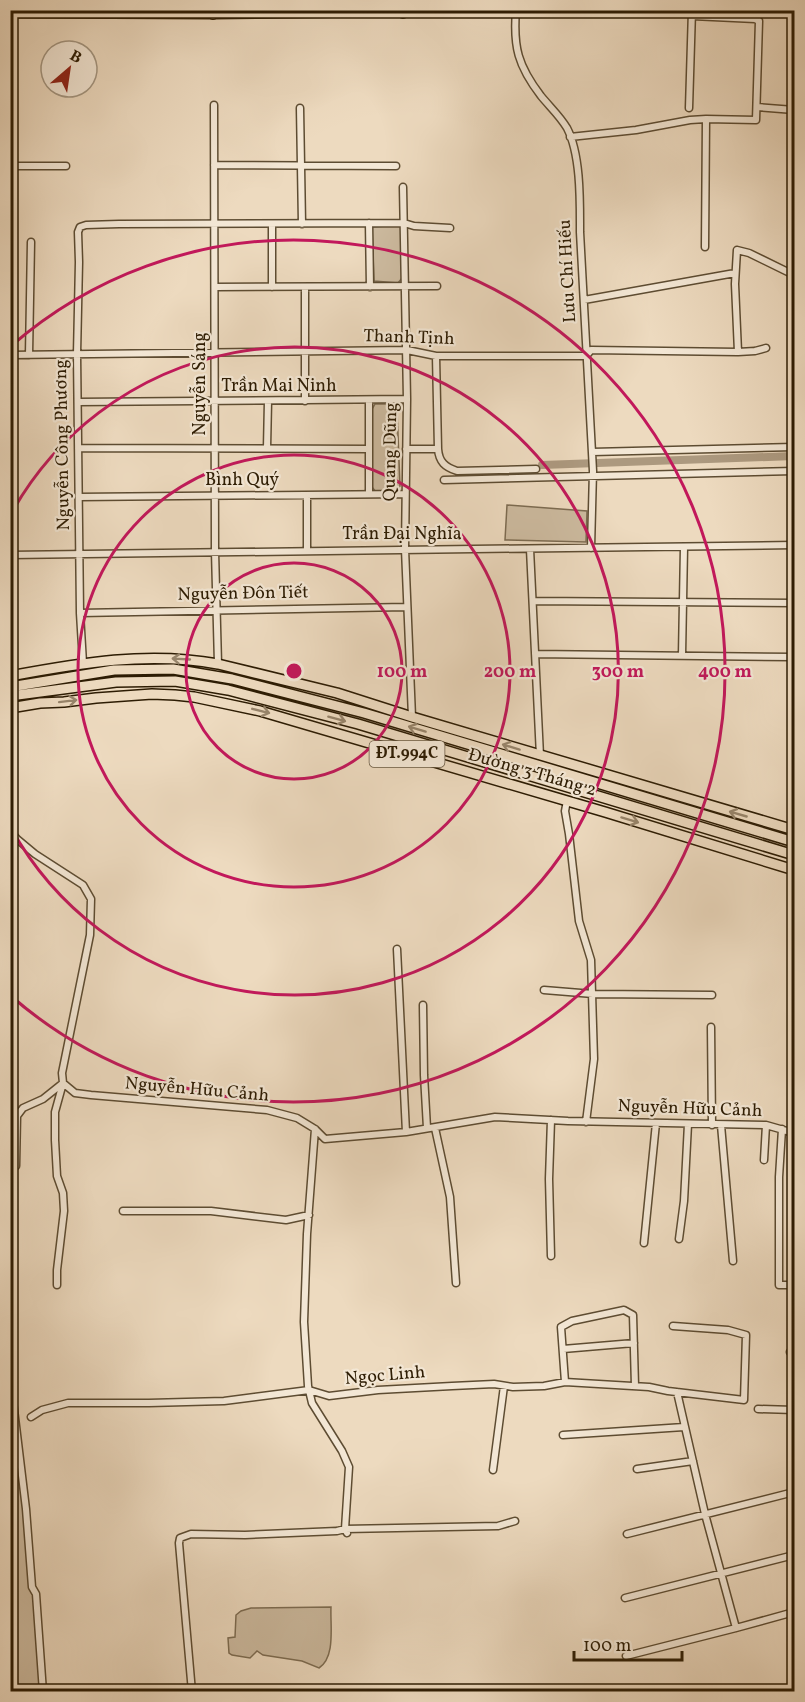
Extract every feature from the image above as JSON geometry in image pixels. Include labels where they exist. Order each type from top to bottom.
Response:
[{"type":"main road","points":[[10,14],[521,10]]},
{"type":"main road","name":"Đường 3 Tháng 2","points":[[10,676],[82,663],[141,658],[198,660],[218,664],[338,693],[540,761],[578,777],[795,842]]},
{"type":"main road","name":"Đường 3 Tháng 2","points":[[10,687],[114,670],[173,669],[232,679],[540,761],[582,767],[795,830]]},
{"type":"main road","points":[[151,681],[152,694]]},
{"type":"main road","name":"Đường 3 Tháng 2","points":[[10,696],[116,682],[151,681],[175,681],[228,690],[358,724],[795,855]]},
{"type":"main road","name":"Đường 3 Tháng 2","points":[[10,708],[40,703],[152,694],[194,697],[260,711],[795,870]]},
{"type":"main road","points":[[578,777],[582,767]]},
{"type":"main road","points":[[541,793],[544,780]]},
{"type":"street","name":"Lưu Chí Hiếu","points":[[516,11],[514,36],[518,57],[534,87],[559,116],[570,137],[575,157],[579,193],[593,454],[591,548]]},
{"type":"street","points":[[570,137],[636,130],[706,118],[756,120],[759,21],[755,18],[692,13],[689,108]]},
{"type":"street","name":"Nguyễn Sáng","points":[[214,105],[215,551],[218,664]]},
{"type":"street","points":[[757,107],[795,110]]},
{"type":"street","points":[[300,108],[302,224]]},
{"type":"street","points":[[705,247],[706,118]]},
{"type":"street","points":[[214,165],[396,166]]},
{"type":"street","points":[[10,166],[66,166]]},
{"type":"street","name":"Quang Dũng","points":[[403,187],[407,350],[405,549],[412,717]]},
{"type":"street","points":[[369,223],[370,287]]},
{"type":"street","points":[[214,225],[404,223],[414,226],[450,228]]},
{"type":"street","points":[[272,224],[272,287]]},
{"type":"street","name":"Nguyễn Công Phương","points":[[82,663],[77,354],[80,262],[78,232],[80,227],[86,225],[214,225]]},
{"type":"street","points":[[29,355],[31,242]]},
{"type":"street","points":[[738,352],[735,309],[737,250],[795,275]]},
{"type":"street","points":[[584,300],[735,273]]},
{"type":"street","points":[[215,287],[437,286]]},
{"type":"street","points":[[305,287],[305,400]]},
{"type":"street","name":"Thanh Tịnh","points":[[10,355],[407,350],[436,356],[586,356],[591,350],[738,352],[766,348]]},
{"type":"street","points":[[436,356],[438,449],[442,463],[457,471],[536,469]]},
{"type":"street","name":"Trần Mai Ninh","points":[[78,402],[407,399]]},
{"type":"street","points":[[369,400],[369,494]]},
{"type":"street","points":[[267,448],[268,401]]},
{"type":"street","points":[[593,454],[795,447]]},
{"type":"street","points":[[78,448],[369,448]]},
{"type":"street","points":[[406,449],[438,449]]},
{"type":"street","points":[[444,480],[593,474],[795,471]]},
{"type":"street","name":"Bình Quý","points":[[79,496],[405,494]]},
{"type":"street","points":[[307,495],[307,550]]},
{"type":"street","name":"Trần Đại Nghĩa","points":[[10,555],[795,546]]},
{"type":"street","points":[[682,655],[684,547]]},
{"type":"street","points":[[530,549],[540,761]]},
{"type":"street","points":[[533,601],[795,603]]},
{"type":"street","name":"Nguyễn Đôn Tiết","points":[[80,613],[406,607]]},
{"type":"street","points":[[535,654],[795,657]]},
{"type":"street","points":[[567,801],[565,811],[579,921],[591,960],[594,1059],[586,1122]]},
{"type":"street","points":[[10,831],[34,854],[83,885],[91,898],[90,935],[62,1073],[63,1083],[55,1112],[57,1176],[63,1193],[64,1211],[57,1285]]},
{"type":"street","points":[[397,949],[406,1132]]},
{"type":"street","points":[[544,990],[593,994],[712,995]]},
{"type":"street","points":[[423,1005],[427,1128]]},
{"type":"street","points":[[711,1027],[711,1125]]},
{"type":"street","points":[[16,1166],[17,1116],[23,1108],[43,1099],[63,1083]]},
{"type":"street","name":"Nguyễn Hữu Cảnh","points":[[63,1083],[75,1093],[267,1110],[297,1118],[315,1129],[325,1139],[406,1132],[495,1118],[766,1125],[795,1133]]},
{"type":"street","points":[[551,1120],[549,1179],[551,1256]]},
{"type":"street","points":[[644,1244],[656,1123]]},
{"type":"street","points":[[679,1239],[684,1201],[688,1124]]},
{"type":"street","points":[[721,1125],[733,1261]]},
{"type":"street","points":[[764,1160],[766,1125]]},
{"type":"street","points":[[435,1128],[450,1197],[456,1283]]},
{"type":"street","points":[[315,1129],[304,1322],[309,1390],[312,1403],[342,1451],[349,1467],[346,1531]]},
{"type":"street","points":[[782,1129],[778,1285],[795,1285]]},
{"type":"street","points":[[123,1211],[211,1210],[286,1220],[309,1215]]},
{"type":"street","points":[[565,1382],[561,1327],[572,1321],[624,1310],[633,1315],[635,1386]]},
{"type":"street","name":"Ngọc Linh","points":[[31,1417],[42,1410],[68,1403],[224,1401],[309,1390],[329,1396],[442,1386],[494,1384],[513,1388],[565,1382],[635,1386],[744,1400],[746,1335],[728,1330],[673,1326]]},
{"type":"street","points":[[562,1349],[634,1343]]},
{"type":"street","points":[[493,1470],[504,1386]]},
{"type":"street","points":[[677,1392],[705,1514],[736,1628]]},
{"type":"street","points":[[13,1401],[26,1509],[32,1587],[36,1594],[43,1692]]},
{"type":"street","points":[[758,1409],[795,1410]]},
{"type":"street","points":[[563,1435],[684,1427]]},
{"type":"street","points":[[637,1469],[693,1461]]},
{"type":"street","points":[[627,1534],[795,1492]]},
{"type":"street","points":[[192,1692],[180,1538],[191,1534],[245,1535],[498,1526],[515,1521]]},
{"type":"street","points":[[625,1598],[795,1555]]},
{"type":"street","points":[[626,1656],[795,1612]]},
{"type":"shaded area","points":[[400,225],[402,278],[398,283],[374,281],[372,227]]},
{"type":"shaded area","points":[[375,404],[394,404],[397,409],[400,486],[396,491],[376,492],[372,487],[372,409]]},
{"type":"shaded area","points":[[507,505],[587,511],[586,542],[505,540]]},
{"type":"shaded area","points":[[10,1303],[17,1374],[13,1399],[43,1691],[11,1691]]},
{"type":"shaded area","points":[[331,1607],[330,1649],[324,1663],[319,1668],[302,1661],[263,1655],[257,1651],[250,1658],[229,1653],[228,1638],[235,1637],[236,1615],[241,1611],[251,1608]]},
{"type":"waterway","points":[[542,465],[794,456]]}]
